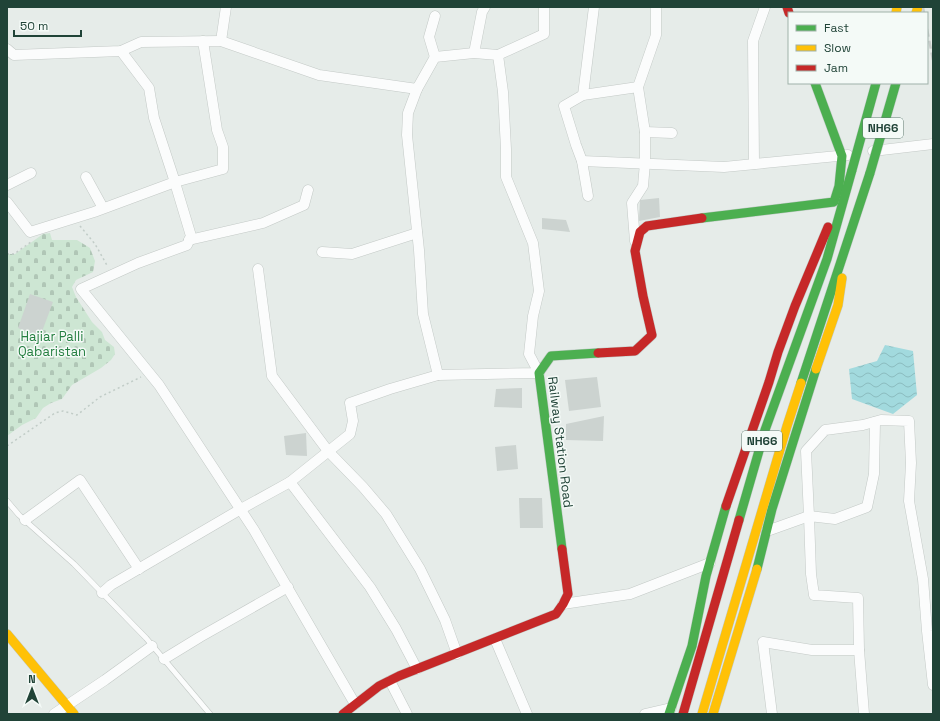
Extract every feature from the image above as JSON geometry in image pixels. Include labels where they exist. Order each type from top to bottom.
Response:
[{"type":"main road","name":"Railway Station Road","points":[[564,604],[568,594],[539,373],[551,356],[635,351],[652,335],[635,251],[640,232],[647,226],[834,202],[839,186],[842,156],[815,84]]},
{"type":"main road","name":"NH66","points":[[683,714],[765,430],[827,258],[876,84]]},
{"type":"main road","name":"NH66","points":[[702,714],[787,426],[870,173],[896,84]]},
{"type":"main road","points":[[670,711],[692,646],[706,576],[729,495],[769,382],[778,352],[848,180]]},
{"type":"main road","points":[[713,714],[742,620],[772,510],[824,344],[838,305],[849,239]]},
{"type":"main road","points":[[343,714],[379,686],[556,614],[564,604]]},
{"type":"main road","points":[[7,634],[74,714]]},
{"type":"street","points":[[221,41],[226,7]]},
{"type":"street","points":[[474,53],[482,12],[485,7]]},
{"type":"street","points":[[435,57],[474,53],[498,55],[544,34],[544,7]]},
{"type":"street","points":[[583,95],[594,7]]},
{"type":"street","points":[[635,251],[632,203],[643,186],[645,163],[645,132],[638,87],[656,35],[656,7]]},
{"type":"street","points":[[754,164],[753,41],[765,7]]},
{"type":"street","points":[[435,16],[429,37],[435,57],[417,89],[408,113],[406,135],[419,250],[423,314],[438,375]]},
{"type":"street","points":[[7,202],[30,232],[175,182],[223,169],[223,147],[217,130],[203,41]]},
{"type":"street","points":[[7,49],[14,55],[121,51],[141,42],[221,41],[319,75],[417,89]]},
{"type":"street","points":[[121,51],[149,88],[154,118],[191,236],[187,245],[138,263],[81,288],[159,386],[241,509],[288,587],[355,704]]},
{"type":"street","points":[[102,593],[111,585],[139,568],[290,482],[350,434],[353,421],[350,403],[390,389],[438,375],[539,373],[529,354],[532,316],[539,291],[533,243],[506,177],[503,92],[498,55]]},
{"type":"street","points":[[588,196],[582,160],[564,106],[583,95],[638,87]]},
{"type":"street","points":[[645,132],[672,133]]},
{"type":"street","points":[[582,160],[724,167],[842,156],[933,144]]},
{"type":"street","points":[[7,185],[31,173]]},
{"type":"street","points":[[86,177],[103,208]]},
{"type":"street","points":[[189,240],[263,223],[304,206],[308,190]]},
{"type":"street","points":[[322,252],[352,254],[417,233]]},
{"type":"street","points":[[258,269],[272,376],[328,451],[363,487],[386,514],[420,569],[445,620],[457,654]]},
{"type":"street","points":[[864,714],[859,650],[858,598],[814,595],[811,574],[806,451],[825,430],[862,425],[881,420],[910,421],[911,463],[909,501],[923,579],[933,685]]},
{"type":"street","points":[[767,531],[809,516],[835,519],[867,507],[874,474],[875,422]]},
{"type":"street","points":[[25,520],[80,480],[139,568]]},
{"type":"street","points":[[290,482],[370,587],[396,629],[417,670]]},
{"type":"street","points":[[564,604],[630,594],[710,563]]},
{"type":"street","points":[[164,659],[288,587]]},
{"type":"street","points":[[495,639],[528,714]]},
{"type":"street","points":[[772,714],[763,642],[812,650],[859,650]]},
{"type":"street","points":[[54,714],[152,646]]},
{"type":"street","points":[[390,681],[406,714]]},
{"type":"street","points":[[644,714],[670,711]]},
{"type":"lane","points":[[7,501],[19,515],[74,564],[102,593],[164,659],[210,714]]},
{"type":"path","points":[[74,226],[80,226],[95,244],[112,274]]},
{"type":"path","points":[[7,254],[14,254],[37,238]]},
{"type":"path","points":[[7,446],[55,413],[63,411],[77,415],[100,397],[149,373]]},
{"type":"green space","name":"Hajiar Palli Qabaristan","points":[[50,233],[52,240],[77,240],[90,248],[95,261],[93,272],[76,280],[72,287],[76,297],[92,322],[102,332],[105,340],[114,347],[115,354],[111,360],[101,368],[72,385],[62,399],[43,408],[36,418],[22,425],[7,436],[7,254],[15,254],[43,234]]},
{"type":"water","points":[[885,345],[913,351],[917,395],[893,414],[852,399],[849,369],[877,361]]},
{"type":"building","points":[[659,198],[660,217],[639,221],[640,200]]},
{"type":"building","points":[[542,218],[566,220],[570,232],[542,229]]},
{"type":"building","points":[[30,294],[53,302],[40,337],[18,328]]},
{"type":"building","points":[[597,377],[601,407],[569,411],[565,380]]},
{"type":"building","points":[[522,388],[522,408],[494,407],[496,389]]},
{"type":"building","points":[[604,416],[603,441],[566,440],[566,424]]},
{"type":"building","points":[[306,433],[307,456],[286,455],[284,436]]},
{"type":"building","points":[[516,445],[518,469],[497,471],[495,447]]},
{"type":"building","points":[[519,498],[542,498],[543,528],[520,528]]},
{"type":"railway","points":[[923,7],[924,12]]},
{"type":"railway","points":[[928,34],[933,60]]},
{"type":"traffic: fast","points":[[702,218],[834,202],[839,186],[842,156],[815,84]]},
{"type":"traffic: fast","points":[[852,170],[876,84]]},
{"type":"traffic: fast","points":[[870,173],[896,84]]},
{"type":"traffic: fast","points":[[739,520],[765,430],[827,259],[852,170]]},
{"type":"traffic: fast","points":[[801,383],[870,173]]},
{"type":"traffic: fast","points":[[562,549],[539,373],[551,356],[598,353]]},
{"type":"traffic: fast","points":[[757,569],[772,509],[816,369]]},
{"type":"traffic: fast","points":[[669,714],[692,646],[706,576],[726,506]]},
{"type":"traffic: slow","points":[[896,12],[897,7]]},
{"type":"traffic: slow","points":[[916,12],[918,7]]},
{"type":"traffic: slow","points":[[816,369],[838,305],[842,278]]},
{"type":"traffic: slow","points":[[702,714],[801,383]]},
{"type":"traffic: slow","points":[[713,714],[757,569]]},
{"type":"traffic: slow","points":[[7,634],[74,714]]},
{"type":"traffic: jam","points":[[787,7],[789,12]]},
{"type":"traffic: jam","points":[[598,353],[635,351],[652,335],[635,251],[640,232],[647,226],[702,218]]},
{"type":"traffic: jam","points":[[726,506],[778,352],[795,306],[828,227]]},
{"type":"traffic: jam","points":[[683,714],[739,520]]},
{"type":"traffic: jam","points":[[343,714],[379,686],[399,676],[556,614],[568,594],[562,549]]}]
